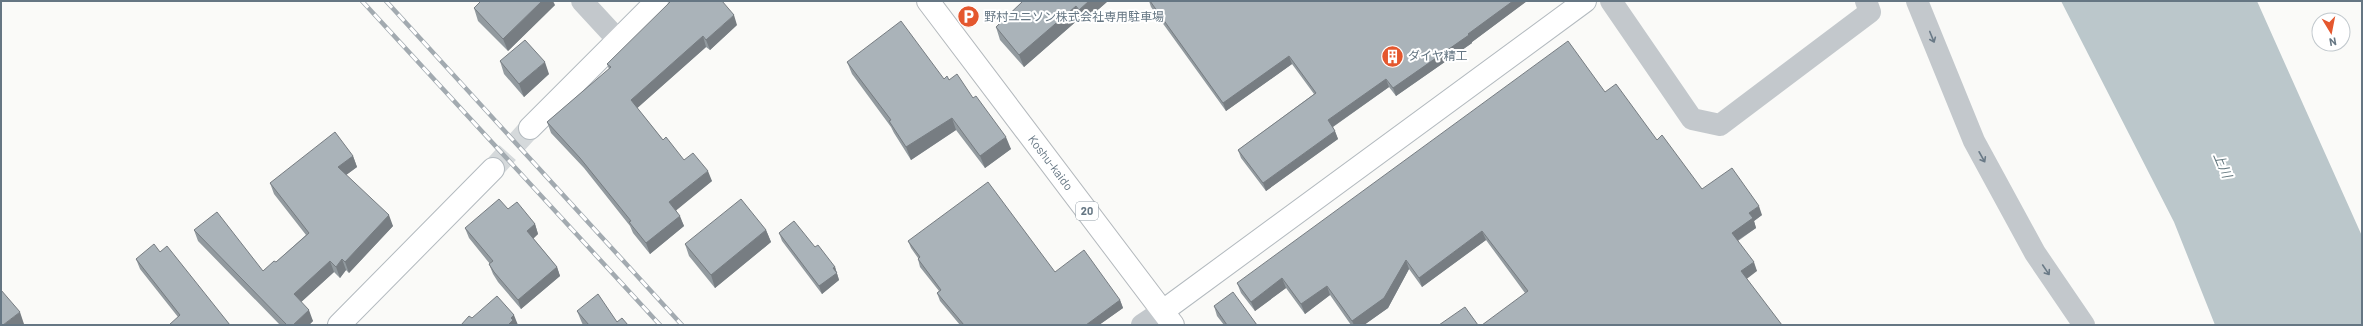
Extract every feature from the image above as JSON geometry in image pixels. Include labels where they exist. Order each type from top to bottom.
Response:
[{"type":"main road","points":[[530,128],[657,1]]},
{"type":"main road","name":"Koshu-kaido","points":[[928,1],[1168,318]]},
{"type":"main road","points":[[1168,318],[1585,1]]},
{"type":"main road","points":[[339,325],[493,169]]},
{"type":"street","points":[[582,1],[618,40]]},
{"type":"street","points":[[1611,1],[1692,118],[1720,125],[1870,12],[1866,1]]},
{"type":"street","points":[[1917,1],[1974,141],[2035,254],[2084,325]]},
{"type":"street","points":[[1142,325],[1168,318]]},
{"type":"water","name":"上川","points":[[2061,1],[2257,1],[2362,236],[2362,325],[2215,325],[2174,222]]},
{"type":"building","points":[[481,1],[542,1],[503,39],[474,8]]},
{"type":"building","points":[[671,1],[722,1],[734,15],[706,40],[703,36],[631,100],[663,140],[666,137],[684,160],[693,153],[708,171],[669,202],[680,216],[646,243],[629,222],[631,221],[580,158],[547,122],[611,67],[607,64]]},
{"type":"building","points":[[1023,1],[1089,1],[1079,10],[1076,6],[1019,55],[996,27]]},
{"type":"building","points":[[1150,1],[1513,1],[1468,34],[1469,35],[1393,88],[1386,79],[1328,120],[1335,131],[1263,183],[1238,150],[1316,93],[1289,56],[1223,103]]},
{"type":"building","points":[[901,21],[944,79],[947,76],[949,80],[957,74],[973,98],[976,96],[1006,137],[980,156],[952,118],[906,147],[889,121],[891,120],[847,62]]},
{"type":"building","points":[[525,40],[545,62],[519,84],[500,61]]},
{"type":"building","points":[[1568,41],[1605,92],[1616,84],[1657,140],[1662,135],[1702,189],[1732,168],[1759,206],[1749,213],[1753,218],[1732,233],[1754,262],[1741,271],[1782,325],[1482,325],[1528,291],[1482,231],[1419,278],[1406,260],[1384,298],[1352,321],[1327,286],[1301,304],[1282,278],[1251,302],[1237,283]]},
{"type":"building","points":[[335,132],[353,156],[338,167],[389,215],[345,262],[342,259],[336,267],[330,261],[294,294],[309,310],[293,325],[287,325],[194,230],[217,212],[263,271],[274,261],[276,262],[309,233],[270,183]]},
{"type":"building","points":[[988,182],[1055,272],[1084,250],[1120,300],[1086,325],[964,325],[937,293],[941,290],[918,259],[920,257],[908,241]]},
{"type":"building","points":[[499,199],[508,209],[517,202],[535,224],[527,231],[557,267],[518,300],[494,272],[489,264],[493,261],[465,228]]},
{"type":"building","points":[[741,199],[766,230],[711,275],[685,244]]},
{"type":"building","points":[[794,221],[815,247],[818,245],[835,267],[833,268],[837,273],[819,286],[779,233]]},
{"type":"building","points":[[154,244],[160,252],[167,246],[230,325],[169,325],[180,315],[136,259]]},
{"type":"building","points":[[1,290],[20,312],[3,325],[1,325]]},
{"type":"building","points":[[1233,292],[1257,325],[1227,325],[1214,306]]},
{"type":"building","points":[[598,294],[617,322],[622,318],[628,325],[589,325],[577,311]]},
{"type":"building","points":[[497,296],[514,315],[511,318],[513,320],[508,325],[461,325],[469,316],[472,318]]},
{"type":"building","points":[[1465,307],[1478,325],[1439,325]]},
{"type":"tunnel","points":[[493,169],[530,128]]},
{"type":"railway","points":[[362,1],[660,325]]},
{"type":"railway","points":[[386,1],[682,325]]},
{"type":"place","name":"野村ユニソン株式会社専用駐車場","points":[[969,17]]},
{"type":"place","name":"ダイヤ精工","points":[[1393,56]]}]
